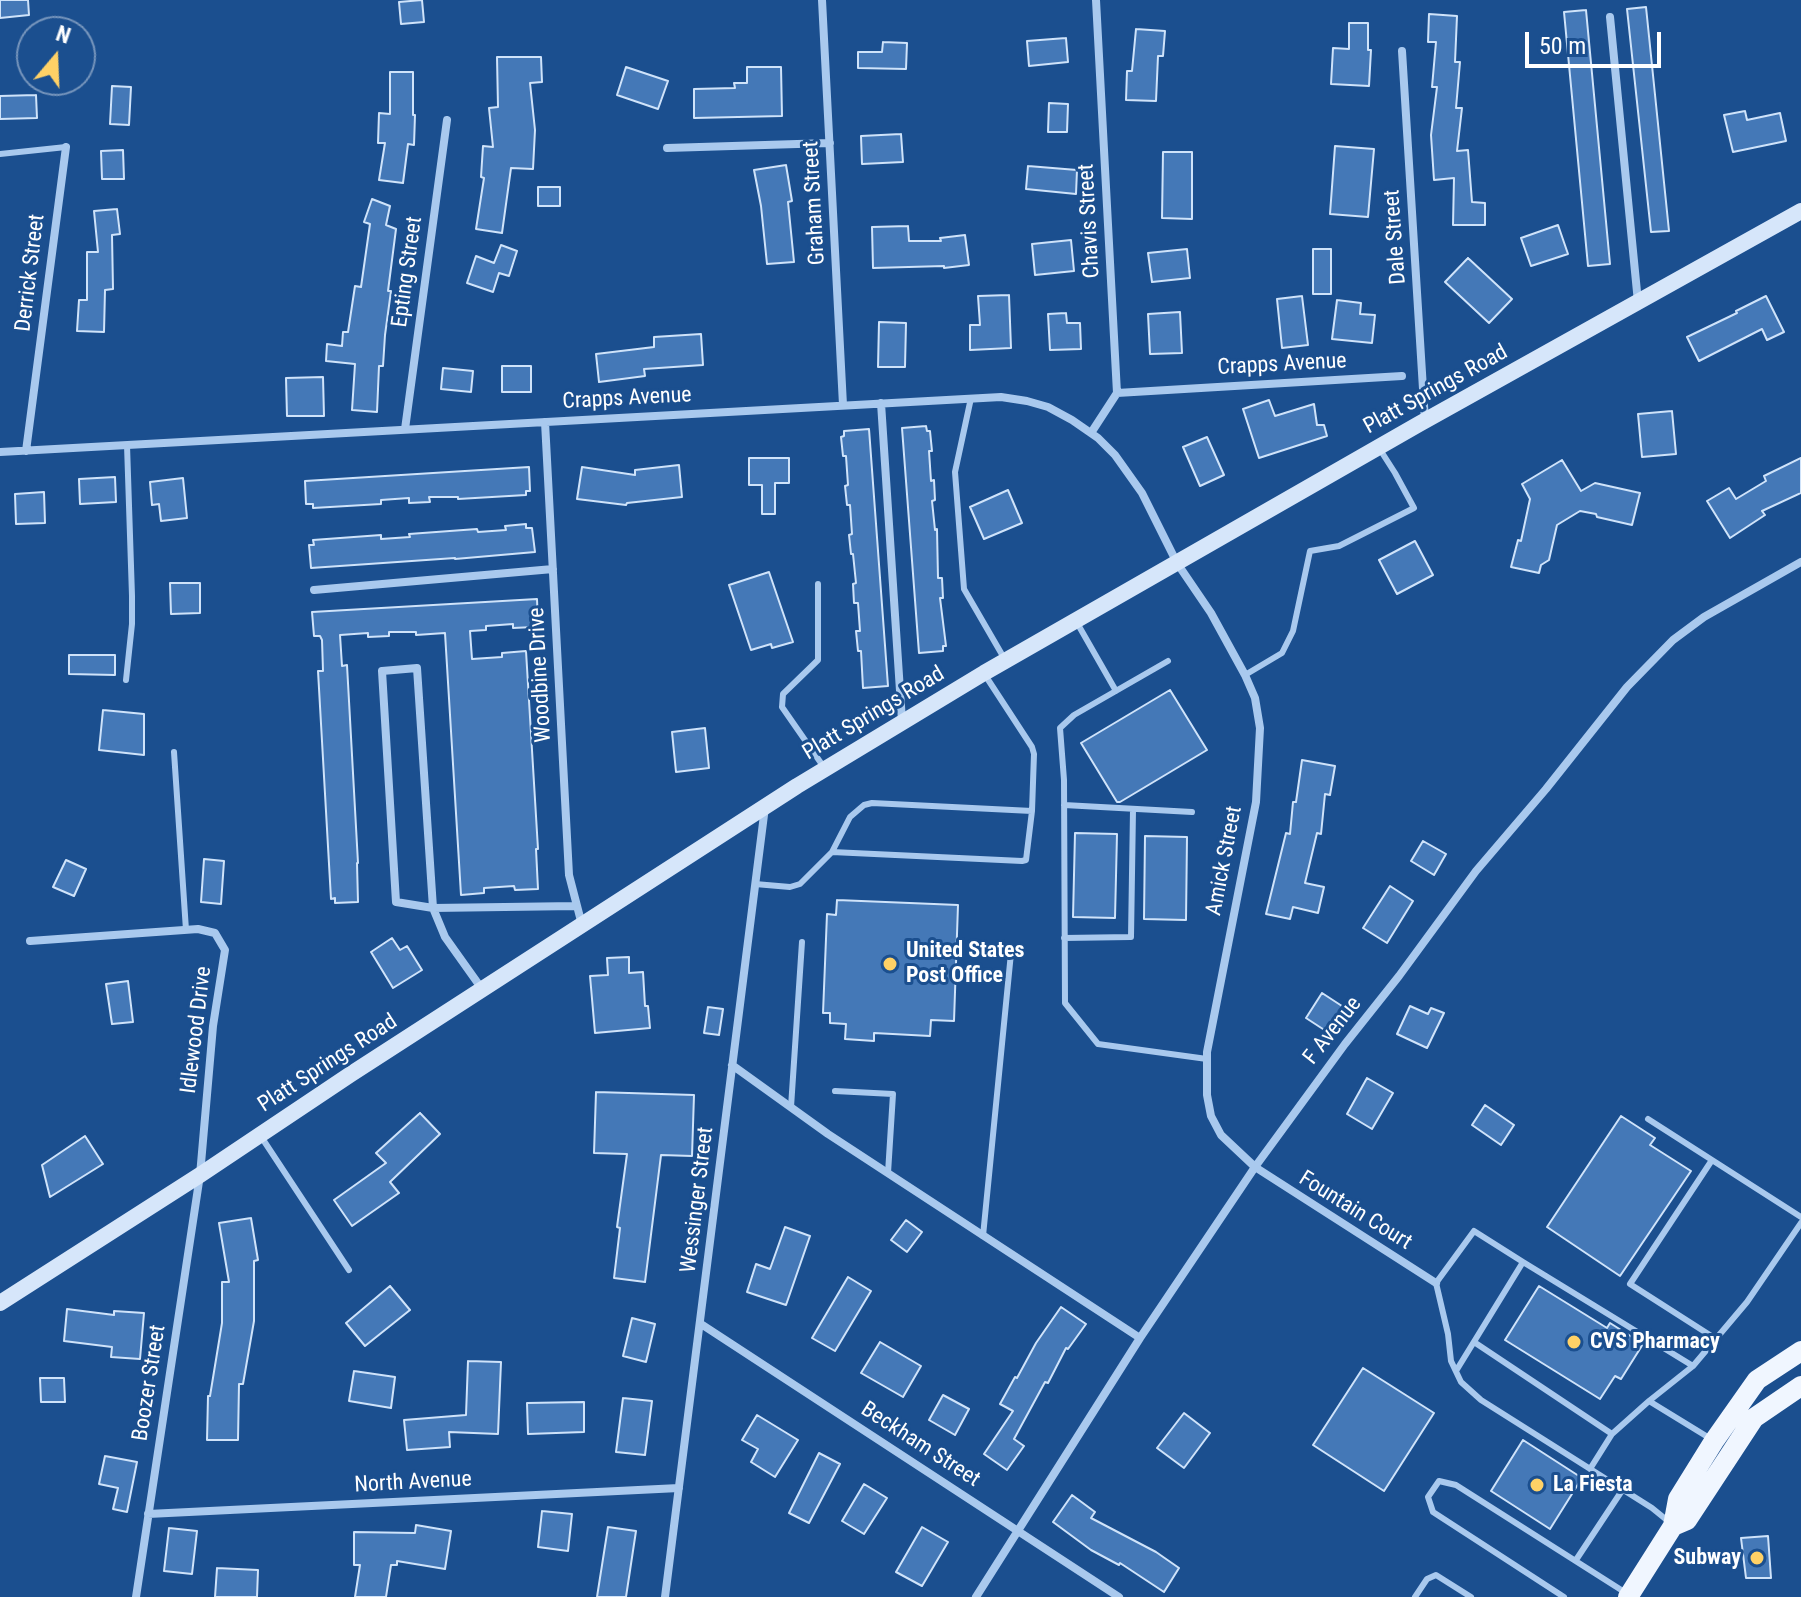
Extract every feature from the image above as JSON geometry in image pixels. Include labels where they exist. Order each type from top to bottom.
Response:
[{"type":"main road","name":"Platt Springs Road","points":[[0,1303],[482,989],[902,722],[1379,447],[1801,211]]},
{"type":"main road","points":[[1629,1596],[1673,1526],[1678,1499],[1714,1441],[1757,1380],[1801,1351]]},
{"type":"main road","points":[[1673,1526],[1687,1520],[1754,1418],[1796,1392]]},
{"type":"street","name":"Graham Street","points":[[822,0],[843,405]]},
{"type":"street","name":"Chavis Street","points":[[1096,0],[1117,393]]},
{"type":"street","points":[[1610,17],[1638,303]]},
{"type":"street","name":"Dale Street","points":[[1402,51],[1425,421]]},
{"type":"street","name":"Epting Street","points":[[405,429],[447,120]]},
{"type":"street","points":[[667,148],[830,143]]},
{"type":"street","name":"Derrick Street","points":[[26,451],[66,147]]},
{"type":"street","name":"Crapps Avenue","points":[[1117,393],[1402,376]]},
{"type":"street","points":[[1091,433],[1117,393]]},
{"type":"street","name":"Crapps Avenue","points":[[0,452],[1001,397],[1048,407],[1091,433],[1115,455],[1142,493],[1177,563]]},
{"type":"street","points":[[881,403],[902,722]]},
{"type":"street","name":"Woodbine Drive","points":[[545,422],[569,875],[582,925]]},
{"type":"street","name":"F Avenue","points":[[976,1597],[1140,1338],[1255,1167],[1476,871],[1627,687],[1673,640],[1704,617],[1801,562]]},
{"type":"street","name":"Amick Street","points":[[1177,563],[1211,613],[1245,675],[1255,698],[1260,728],[1256,802],[1207,1059],[1207,1095],[1211,1116],[1221,1135],[1255,1167]]},
{"type":"street","points":[[314,590],[553,569]]},
{"type":"street","points":[[482,989],[445,937],[433,908],[417,668],[382,671],[396,902],[433,908],[576,906]]},
{"type":"street","name":"Wessinger Street","points":[[665,1597],[765,807]]},
{"type":"street","name":"Idlewood Drive","points":[[30,941],[198,929],[215,933],[225,950],[213,1026],[200,1175]]},
{"type":"street","points":[[732,1065],[888,1173],[1140,1338]]},
{"type":"street","name":"Fountain Court","points":[[1255,1167],[1436,1283]]},
{"type":"street","name":"Boozer Street","points":[[136,1597],[200,1175]]},
{"type":"street","name":"Beckham Street","points":[[701,1324],[1119,1597]]},
{"type":"street","name":"North Avenue","points":[[148,1514],[679,1488]]},
{"type":"lane","points":[[0,154],[66,147]]},
{"type":"lane","points":[[971,398],[955,472],[964,589],[1005,661]]},
{"type":"lane","points":[[126,680],[132,624],[127,445]]},
{"type":"lane","points":[[1245,675],[1282,653],[1288,642],[1310,551],[1339,546],[1414,508],[1379,447]]},
{"type":"lane","points":[[818,584],[818,660],[783,694],[782,707],[825,769]]},
{"type":"lane","points":[[1076,621],[1116,691]]},
{"type":"lane","points":[[1168,661],[1074,715],[1060,728],[1064,805],[1065,1003],[1098,1044],[1207,1059]]},
{"type":"lane","points":[[832,852],[1026,860],[1034,754],[984,673]]},
{"type":"lane","points":[[174,752],[186,930]]},
{"type":"lane","points":[[755,884],[790,887],[800,884],[832,852],[850,817],[864,805],[1032,811]]},
{"type":"lane","points":[[1064,805],[1192,812]]},
{"type":"lane","points":[[1064,938],[1131,937],[1133,810]]},
{"type":"lane","points":[[791,1107],[802,942]]},
{"type":"lane","points":[[983,1236],[1011,953]]},
{"type":"lane","points":[[835,1091],[893,1094],[888,1173]]},
{"type":"lane","points":[[1590,1469],[1612,1434],[1693,1366],[1716,1339],[1747,1302],[1801,1220],[1648,1119]]},
{"type":"lane","points":[[260,1135],[349,1270]]},
{"type":"lane","points":[[1712,1160],[1630,1284],[1716,1339]]},
{"type":"lane","points":[[1673,1526],[1652,1508],[1481,1400],[1461,1382],[1451,1361],[1436,1283],[1474,1231],[1693,1366]]},
{"type":"lane","points":[[1456,1371],[1523,1262]]},
{"type":"lane","points":[[1474,1342],[1612,1434]]},
{"type":"lane","points":[[1649,1401],[1714,1441]]},
{"type":"lane","points":[[1564,1597],[1433,1512],[1428,1497],[1439,1481],[1456,1485],[1629,1596]]},
{"type":"lane","points":[[1576,1560],[1623,1489]]},
{"type":"lane","points":[[1415,1597],[1427,1579],[1436,1575],[1471,1597]]},
{"type":"building","points":[[0,0],[28,0],[29,15],[0,18]]},
{"type":"building","points":[[422,0],[424,22],[401,24],[399,2]]},
{"type":"building","points":[[1646,7],[1669,231],[1651,232],[1627,9]]},
{"type":"building","points":[[1586,10],[1610,264],[1588,266],[1564,12]]},
{"type":"building","points":[[1429,14],[1457,16],[1455,62],[1460,62],[1456,108],[1462,108],[1457,151],[1468,150],[1472,202],[1485,203],[1485,225],[1453,225],[1454,178],[1434,180],[1431,135],[1437,87],[1432,87],[1436,42],[1428,42]]},
{"type":"building","points":[[1349,23],[1368,23],[1368,50],[1371,50],[1369,86],[1331,84],[1333,48],[1349,49]]},
{"type":"building","points":[[1136,29],[1165,31],[1163,56],[1158,56],[1156,101],[1126,100],[1127,71],[1132,71]]},
{"type":"building","points":[[1066,38],[1068,62],[1029,66],[1027,41]]},
{"type":"building","points":[[883,42],[907,43],[906,69],[858,68],[858,52],[882,52]]},
{"type":"building","points":[[497,57],[541,57],[542,82],[530,83],[535,130],[533,169],[511,168],[502,233],[476,229],[484,178],[481,177],[483,146],[493,147],[489,108],[498,107]]},
{"type":"building","points":[[626,67],[668,81],[658,109],[617,95]]},
{"type":"building","points":[[747,67],[781,67],[782,116],[694,118],[694,89],[735,88],[734,83],[747,83]]},
{"type":"building","points":[[390,72],[413,72],[414,145],[408,144],[403,183],[379,180],[385,143],[378,143],[379,113],[390,114]]},
{"type":"building","points":[[112,86],[131,87],[129,125],[110,124]]},
{"type":"building","points":[[0,96],[36,96],[37,118],[0,119]]},
{"type":"building","points":[[1049,103],[1068,104],[1067,132],[1048,132]]},
{"type":"building","points":[[1745,111],[1747,120],[1780,113],[1786,141],[1733,152],[1724,115]]},
{"type":"building","points":[[901,134],[903,162],[862,164],[861,136]]},
{"type":"building","points":[[1335,146],[1374,149],[1368,217],[1330,214]]},
{"type":"building","points":[[123,150],[124,179],[102,179],[101,151]]},
{"type":"building","points":[[1163,152],[1192,152],[1192,219],[1162,218]]},
{"type":"building","points":[[786,165],[792,201],[788,202],[794,262],[767,264],[754,170]]},
{"type":"building","points":[[1028,166],[1077,170],[1076,194],[1026,189]]},
{"type":"building","points":[[538,187],[560,187],[560,206],[538,206]]},
{"type":"building","points":[[372,199],[390,206],[386,225],[396,229],[383,366],[379,366],[377,412],[352,410],[355,364],[326,361],[327,344],[342,346],[343,332],[348,332],[355,286],[361,287],[370,224],[364,222]]},
{"type":"building","points":[[117,209],[120,234],[112,235],[113,289],[105,290],[104,332],[77,331],[79,300],[87,300],[87,252],[98,252],[94,211]]},
{"type":"building","points":[[1558,225],[1568,254],[1531,266],[1521,238]]},
{"type":"building","points":[[908,226],[909,241],[941,241],[940,238],[965,235],[969,265],[873,268],[872,227]]},
{"type":"building","points":[[1071,240],[1074,271],[1035,275],[1032,244]]},
{"type":"building","points":[[501,245],[517,251],[509,276],[499,273],[493,292],[467,283],[476,256],[494,263]]},
{"type":"building","points":[[1187,249],[1190,278],[1152,282],[1148,253]]},
{"type":"building","points":[[1313,249],[1331,249],[1331,294],[1313,294]]},
{"type":"building","points":[[1468,258],[1512,299],[1489,323],[1445,282]]},
{"type":"building","points":[[1009,295],[1011,348],[970,350],[970,325],[980,325],[978,296]]},
{"type":"building","points":[[1302,296],[1308,345],[1282,348],[1277,299]]},
{"type":"building","points":[[1766,296],[1784,332],[1767,340],[1762,329],[1699,361],[1687,337]]},
{"type":"building","points":[[1337,300],[1361,303],[1360,314],[1375,315],[1372,343],[1332,339]]},
{"type":"building","points":[[1180,312],[1182,353],[1150,354],[1148,314]]},
{"type":"building","points":[[1066,313],[1067,323],[1080,323],[1081,349],[1050,350],[1048,314]]},
{"type":"building","points":[[879,322],[906,323],[905,367],[878,367]]},
{"type":"building","points":[[701,334],[703,365],[644,369],[645,376],[599,382],[596,354],[654,347],[654,337]]},
{"type":"building","points":[[502,366],[531,366],[531,392],[502,392]]},
{"type":"building","points":[[443,368],[473,371],[471,392],[441,389]]},
{"type":"building","points":[[323,377],[324,416],[287,416],[286,378]]},
{"type":"building","points":[[1269,400],[1275,416],[1314,404],[1317,425],[1324,425],[1327,436],[1259,458],[1243,409]]},
{"type":"building","points":[[1672,411],[1676,454],[1642,457],[1638,414]]},
{"type":"building","points":[[926,426],[930,431],[932,451],[929,451],[935,500],[932,501],[937,529],[938,578],[942,578],[943,598],[940,598],[946,646],[943,646],[943,651],[919,653],[902,428]]},
{"type":"building","points":[[869,429],[888,686],[863,688],[861,651],[858,651],[856,631],[860,631],[858,603],[854,603],[853,584],[856,583],[849,535],[852,534],[850,505],[847,505],[845,486],[848,485],[846,456],[843,456],[841,437],[844,431]]},
{"type":"building","points":[[1207,437],[1224,475],[1200,486],[1183,447]]},
{"type":"building","points":[[749,458],[789,458],[789,483],[775,483],[775,514],[762,514],[762,485],[749,485]]},
{"type":"building","points":[[1801,458],[1801,493],[1762,511],[1765,515],[1730,538],[1707,501],[1729,488],[1736,499],[1766,481],[1764,476]]},
{"type":"building","points":[[1562,460],[1581,491],[1595,483],[1640,493],[1632,525],[1580,511],[1557,525],[1549,560],[1541,565],[1539,573],[1511,567],[1518,540],[1521,541],[1530,499],[1522,484]]},
{"type":"building","points":[[679,465],[682,497],[626,505],[577,499],[582,467],[635,475],[635,470]]},
{"type":"building","points":[[529,467],[530,491],[526,491],[526,495],[458,499],[429,497],[430,502],[409,503],[409,498],[381,500],[381,504],[313,508],[313,504],[306,504],[305,481]]},
{"type":"building","points":[[115,477],[116,502],[80,504],[79,479]]},
{"type":"building","points":[[183,478],[187,518],[161,521],[159,504],[152,505],[150,482]]},
{"type":"building","points":[[1008,490],[1022,523],[984,539],[970,507]]},
{"type":"building","points":[[44,492],[45,523],[16,524],[15,494]]},
{"type":"building","points":[[526,524],[526,528],[532,528],[535,552],[311,568],[309,545],[314,545],[313,540],[381,535],[381,539],[477,529],[478,532],[506,530],[505,526]]},
{"type":"building","points":[[1415,541],[1433,575],[1397,594],[1379,560]]},
{"type":"building","points":[[769,572],[793,642],[751,650],[729,585]]},
{"type":"building","points":[[170,583],[200,583],[200,613],[171,614]]},
{"type":"building","points":[[537,599],[538,623],[533,623],[534,627],[513,628],[513,624],[470,631],[472,659],[502,657],[502,653],[526,651],[538,889],[515,890],[514,886],[484,888],[484,893],[461,895],[445,633],[416,635],[416,632],[389,632],[389,636],[368,637],[368,633],[340,635],[342,666],[347,665],[358,902],[335,903],[335,898],[331,899],[318,671],[323,671],[322,640],[320,636],[314,636],[312,612]]},
{"type":"building","points":[[69,655],[115,655],[115,675],[69,674]]},
{"type":"building","points":[[1170,690],[1207,750],[1117,802],[1081,743]]},
{"type":"building","points":[[103,710],[144,714],[144,755],[99,750]]},
{"type":"building","points":[[705,728],[709,768],[676,772],[672,732]]},
{"type":"building","points":[[1302,760],[1335,766],[1330,795],[1325,794],[1321,834],[1317,833],[1305,883],[1324,887],[1318,913],[1293,907],[1290,919],[1266,914],[1286,833],[1290,834]]},
{"type":"building","points":[[1075,833],[1117,834],[1115,918],[1073,917]]},
{"type":"building","points":[[1145,836],[1187,837],[1186,920],[1144,919]]},
{"type":"building","points":[[1423,841],[1446,854],[1434,875],[1411,861]]},
{"type":"building","points":[[204,859],[224,861],[221,904],[201,902]]},
{"type":"building","points":[[66,860],[86,869],[74,896],[53,887]]},
{"type":"building","points":[[1390,886],[1413,901],[1387,943],[1363,928]]},
{"type":"building","name":"United States Post Office","points":[[837,900],[958,905],[954,1021],[931,1020],[930,1036],[874,1033],[874,1041],[845,1039],[846,1024],[830,1023],[830,1013],[823,1013],[827,914],[836,915]]},
{"type":"building","points":[[392,938],[400,950],[407,946],[422,970],[393,988],[371,952]]},
{"type":"building","points":[[629,957],[629,973],[643,972],[650,1028],[595,1033],[590,976],[608,975],[607,958]]},
{"type":"building","points":[[128,981],[133,1022],[112,1024],[106,984]]},
{"type":"building","points":[[1322,993],[1345,1008],[1329,1033],[1306,1018]]},
{"type":"building","points":[[1410,1006],[1428,1014],[1431,1008],[1444,1013],[1427,1048],[1397,1034]]},
{"type":"building","points":[[708,1007],[723,1009],[719,1035],[704,1033]]},
{"type":"building","points":[[1367,1078],[1393,1093],[1372,1129],[1347,1114]]},
{"type":"building","points":[[596,1092],[694,1095],[692,1156],[661,1155],[645,1282],[614,1278],[627,1154],[594,1153]]},
{"type":"building","points":[[1485,1105],[1514,1125],[1501,1145],[1472,1125]]},
{"type":"building","points":[[420,1113],[440,1134],[390,1182],[399,1193],[352,1226],[334,1200],[386,1163],[376,1153]]},
{"type":"building","points":[[1621,1116],[1655,1138],[1650,1145],[1691,1171],[1620,1276],[1547,1227]]},
{"type":"building","points":[[85,1136],[103,1164],[50,1197],[42,1165]]},
{"type":"building","points":[[251,1218],[258,1260],[254,1261],[254,1321],[243,1384],[239,1384],[238,1440],[207,1440],[208,1396],[222,1323],[222,1282],[229,1282],[219,1223]]},
{"type":"building","points":[[906,1220],[922,1232],[907,1252],[891,1240]]},
{"type":"building","points":[[785,1227],[810,1236],[786,1305],[747,1292],[756,1264],[770,1269]]},
{"type":"building","points":[[848,1277],[871,1291],[835,1351],[812,1338]]},
{"type":"building","points":[[390,1286],[410,1310],[365,1346],[346,1323]]},
{"type":"building","name":"CVS Pharmacy","points":[[1539,1286],[1607,1328],[1610,1323],[1643,1344],[1621,1379],[1615,1376],[1600,1399],[1505,1340]]},
{"type":"building","points":[[1061,1307],[1086,1324],[1066,1348],[1014,1439],[1024,1446],[1007,1470],[984,1454],[1013,1411],[1000,1404]]},
{"type":"building","points":[[67,1309],[114,1315],[114,1311],[144,1313],[140,1359],[111,1357],[112,1347],[64,1341]]},
{"type":"building","points":[[632,1318],[655,1324],[646,1362],[623,1356]]},
{"type":"building","points":[[880,1342],[921,1366],[903,1397],[861,1373]]},
{"type":"building","points":[[468,1361],[501,1362],[498,1434],[449,1432],[450,1447],[407,1450],[404,1420],[466,1415]]},
{"type":"building","points":[[1363,1368],[1434,1413],[1384,1491],[1313,1445]]},
{"type":"building","points":[[354,1371],[395,1377],[391,1408],[349,1401]]},
{"type":"building","points":[[40,1378],[64,1378],[65,1402],[41,1402]]},
{"type":"building","points":[[943,1395],[969,1409],[955,1435],[929,1420]]},
{"type":"building","points":[[623,1398],[652,1401],[645,1455],[616,1452]]},
{"type":"building","points":[[584,1402],[584,1432],[528,1434],[527,1403]]},
{"type":"building","points":[[1184,1413],[1210,1433],[1184,1468],[1157,1448]]},
{"type":"building","points":[[757,1415],[798,1440],[775,1477],[751,1462],[758,1449],[742,1440]]},
{"type":"building","name":"La Fiesta","points":[[1523,1440],[1582,1478],[1550,1529],[1491,1491]]},
{"type":"building","points":[[819,1453],[840,1464],[809,1523],[789,1513]]},
{"type":"building","points":[[105,1456],[137,1462],[127,1512],[113,1509],[118,1488],[99,1484]]},
{"type":"building","points":[[864,1484],[887,1498],[864,1534],[842,1521]]},
{"type":"building","points":[[1072,1495],[1095,1512],[1091,1518],[1156,1552],[1179,1568],[1164,1592],[1120,1563],[1091,1550],[1053,1522]]},
{"type":"building","points":[[542,1511],[572,1514],[568,1551],[538,1547]]},
{"type":"building","points":[[416,1525],[451,1531],[445,1569],[397,1561],[397,1565],[391,1565],[386,1597],[355,1597],[360,1565],[354,1565],[354,1532],[415,1533]]},
{"type":"building","points":[[608,1527],[636,1531],[626,1597],[597,1597]]},
{"type":"building","points":[[922,1527],[948,1542],[922,1586],[896,1572]]},
{"type":"building","points":[[169,1528],[197,1531],[192,1574],[164,1571]]},
{"type":"building","name":"Subway","points":[[1768,1536],[1771,1578],[1746,1578],[1741,1538]]},
{"type":"building","points":[[217,1568],[258,1570],[257,1597],[215,1597]]},
{"type":"place","name":"United States Post Office","points":[[890,964]]},
{"type":"place","name":"CVS Pharmacy","points":[[1574,1342]]},
{"type":"place","name":"La Fiesta","points":[[1537,1485]]},
{"type":"place","name":"Subway","points":[[1757,1558]]}]
